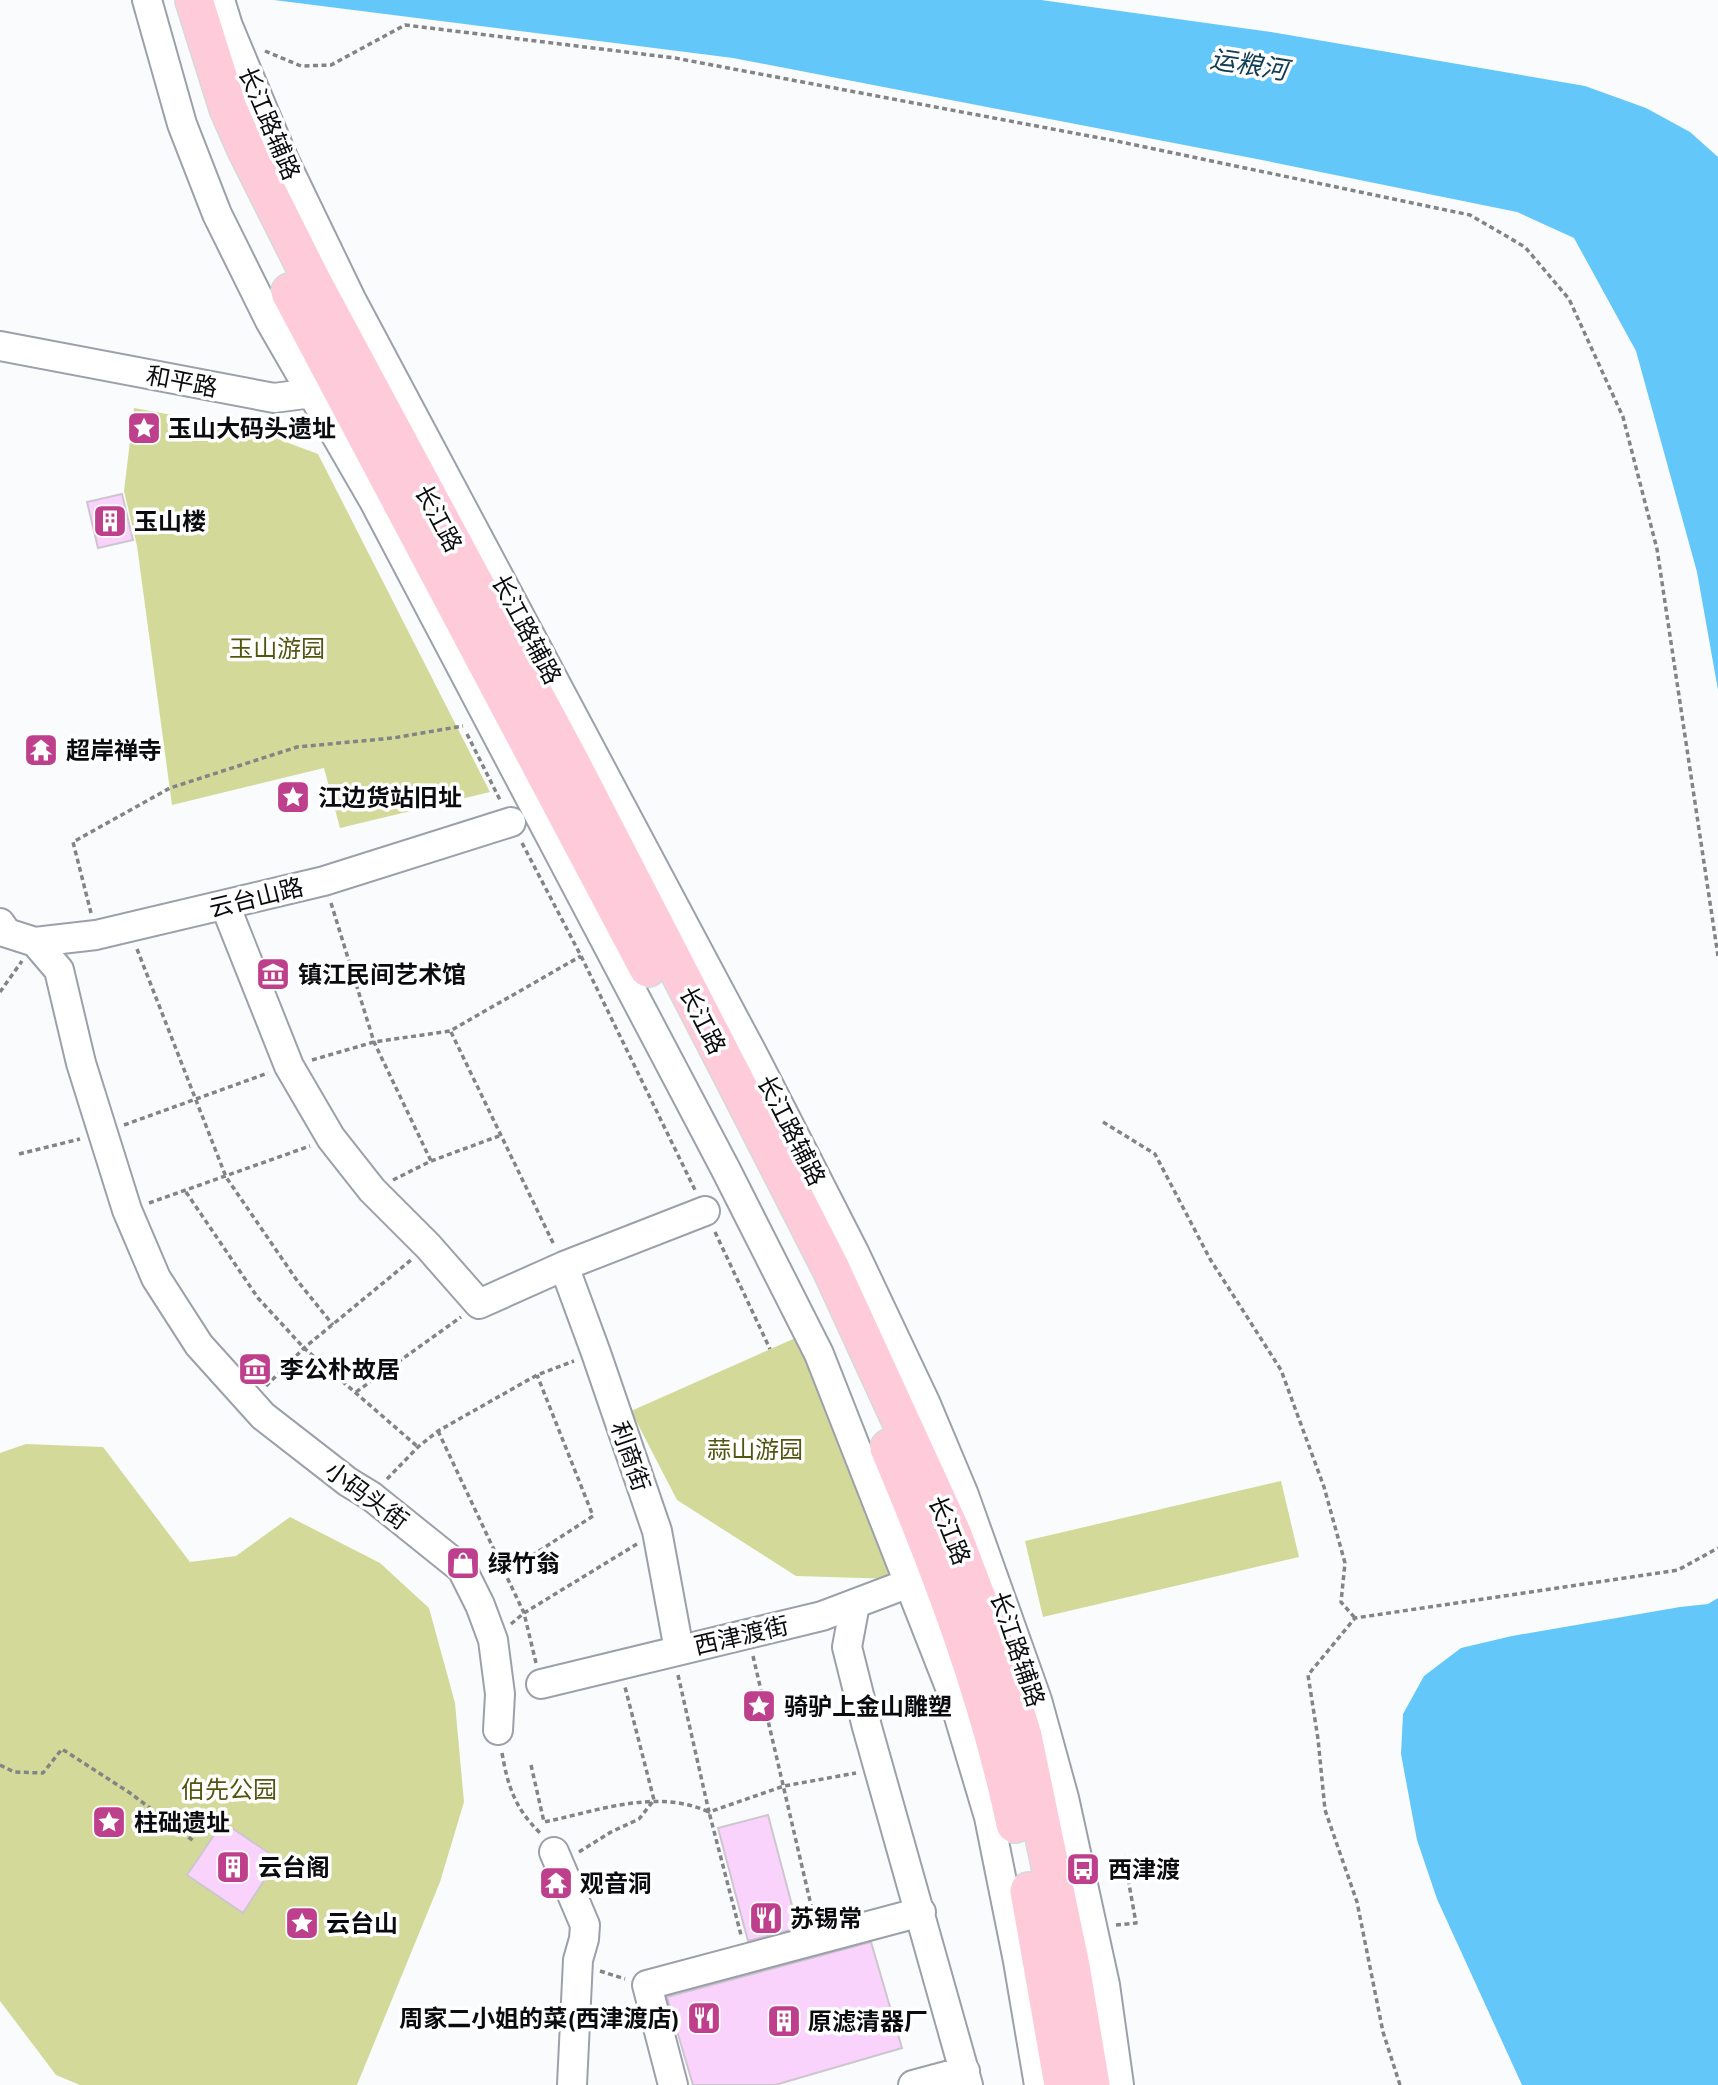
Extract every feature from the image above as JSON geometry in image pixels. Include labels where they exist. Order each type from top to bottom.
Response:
[{"type":"main road","name":"长江路","points":[[172,0],[199,28]]},
{"type":"main road","name":"长江路","points":[[194,0],[199,28],[228,108],[312,282],[336,382],[774,1205],[846,1349],[894,1461],[924,1578],[975,1673],[1005,1777],[1038,1935],[1063,2085]]},
{"type":"main road","name":"长江路","points":[[336,382],[571,763],[836,1281],[953,1535],[996,1648],[1023,1736],[1071,1966],[1091,2085]]},
{"type":"street","name":"长江路辅路","points":[[147,0],[199,28],[247,68],[284,160],[351,299],[757,1062],[854,1252],[925,1402],[964,1495],[1037,1700],[1064,1798],[1102,1972],[1119,2085]]},
{"type":"street","name":"长江路辅路","points":[[199,28],[182,124],[217,214],[270,321],[336,382]]},
{"type":"street","name":"和平路","points":[[0,346],[274,398],[336,382]]},
{"type":"street","name":"云台山路","points":[[35,942],[96,935],[324,881],[511,822]]},
{"type":"street","points":[[225,905],[289,1066],[331,1138],[372,1191],[428,1245],[480,1304],[564,1266],[705,1211]]},
{"type":"street","points":[[0,923],[7,933],[35,942]]},
{"type":"street","name":"小码头街","points":[[35,942],[59,970],[81,1063],[127,1210],[156,1278],[199,1345],[263,1416],[348,1482],[371,1496],[462,1569],[493,1640],[500,1693],[498,1730]]},
{"type":"street","name":"利商街","points":[[564,1266],[657,1531],[679,1650]]},
{"type":"street","name":"西津渡街","points":[[541,1684],[822,1616],[924,1578]]},
{"type":"street","points":[[924,1578],[951,1690],[989,1816],[1039,2085]]},
{"type":"street","points":[[855,1604],[847,1647],[967,2078],[913,2085]]},
{"type":"street","points":[[557,1860],[584,1925],[584,1939],[578,1960],[572,2085]]},
{"type":"street","points":[[673,2085],[648,1985],[921,1912]]},
{"type":"path","points":[[247,68],[264,51],[301,66],[331,65],[404,26],[675,58],[1116,141],[1470,215],[1525,247],[1569,299],[1623,417],[1657,549],[1718,956]]},
{"type":"path","points":[[457,715],[581,956],[770,1349]]},
{"type":"path","points":[[96,935],[72,842],[170,788],[297,747],[393,738],[463,726]]},
{"type":"path","points":[[324,881],[374,1042],[431,1161]]},
{"type":"path","points":[[129,928],[226,1177],[296,1279],[333,1325]]},
{"type":"path","points":[[0,992],[35,942]]},
{"type":"path","points":[[450,1031],[564,1266]]},
{"type":"path","points":[[1103,1122],[1155,1154],[1210,1259],[1281,1370],[1324,1487],[1345,1563],[1340,1602],[1355,1618]]},
{"type":"path","points":[[372,1191],[431,1161],[499,1136]]},
{"type":"path","points":[[127,1210],[186,1192],[331,1138]]},
{"type":"path","points":[[186,1192],[258,1298],[304,1348],[418,1447]]},
{"type":"path","points":[[251,1402],[304,1348],[428,1245]]},
{"type":"path","points":[[355,1392],[480,1304]]},
{"type":"path","points":[[371,1496],[418,1447],[438,1431],[537,1375],[596,1353]]},
{"type":"path","points":[[505,1573],[593,1516],[537,1375]]},
{"type":"path","points":[[438,1431],[524,1613],[541,1684]]},
{"type":"path","points":[[524,1613],[657,1531]]},
{"type":"path","points":[[1400,2085],[1383,2032],[1357,1902],[1325,1810],[1308,1675],[1355,1618],[1678,1570],[1718,1548]]},
{"type":"path","points":[[748,1634],[819,1939]]},
{"type":"path","points":[[679,1650],[675,1660],[709,1812],[747,1958]]},
{"type":"path","points":[[620,1665],[654,1800]]},
{"type":"path","points":[[498,1730],[506,1776],[517,1804],[557,1860],[639,1819],[654,1800]]},
{"type":"path","points":[[0,1765],[15,1772],[43,1773],[62,1749],[130,1793],[195,1842]]},
{"type":"path","points":[[531,1765],[544,1822],[654,1800],[692,1805],[709,1812],[784,1786],[879,1767]]},
{"type":"green space","name":"玉山游园","points":[[134,408],[254,430],[318,454],[490,792],[340,828],[324,768],[172,805],[137,546],[124,491]]},
{"type":"green space","name":"蒜山游园","points":[[800,1336],[895,1579],[796,1576],[677,1500],[631,1411]]},
{"type":"green space","name":"伯先公园","points":[[26,1444],[103,1447],[190,1562],[236,1556],[290,1517],[380,1563],[429,1608],[455,1703],[464,1802],[440,1882],[357,2085],[80,2085],[56,2075],[0,2001],[0,1453]]},
{"type":"green space","points":[[1281,1481],[1299,1557],[1043,1617],[1025,1541]]},
{"type":"water","name":"运粮河","points":[[274,0],[1041,0],[1271,32],[1585,86],[1646,108],[1690,132],[1718,157],[1718,690],[1697,572],[1636,351],[1574,238],[1517,212],[733,58]]},
{"type":"water","points":[[1718,1598],[1718,2085],[1522,2085],[1437,1899],[1417,1840],[1401,1754],[1403,1714],[1424,1676],[1461,1648],[1512,1636],[1708,1604]]},
{"type":"building","name":"玉山楼","points":[[122,494],[133,540],[98,548],[87,502]]},
{"type":"building","points":[[768,1815],[798,1928],[748,1941],[718,1828]]},
{"type":"building","name":"云台阁","points":[[223,1822],[278,1859],[243,1913],[187,1875]]},
{"type":"building","name":"原滤清器厂","points":[[871,1942],[902,2048],[775,2085],[693,2085],[667,1997]]},
{"type":"place","name":"玉山大码头遗址","points":[[144,428]]},
{"type":"place","name":"玉山楼","points":[[110,521]]},
{"type":"place","name":"超岸禅寺","points":[[41,750]]},
{"type":"place","name":"江边货站旧址","points":[[293,797]]},
{"type":"place","name":"镇江民间艺术馆","points":[[273,974]]},
{"type":"place","name":"李公朴故居","points":[[255,1369]]},
{"type":"place","name":"绿竹翁","points":[[463,1563]]},
{"type":"place","name":"骑驴上金山雕塑","points":[[759,1706]]},
{"type":"place","name":"柱础遗址","points":[[109,1822]]},
{"type":"place","name":"云台阁","points":[[233,1867]]},
{"type":"place","name":"西津渡","points":[[1083,1869]]},
{"type":"place","name":"观音洞","points":[[556,1883]]},
{"type":"place","name":"苏锡常","points":[[766,1918]]},
{"type":"place","name":"云台山","points":[[302,1923]]},
{"type":"place","name":"周家二小姐的菜(西津渡店)","points":[[704,2018]]},
{"type":"place","name":"原滤清器厂","points":[[784,2021]]}]
